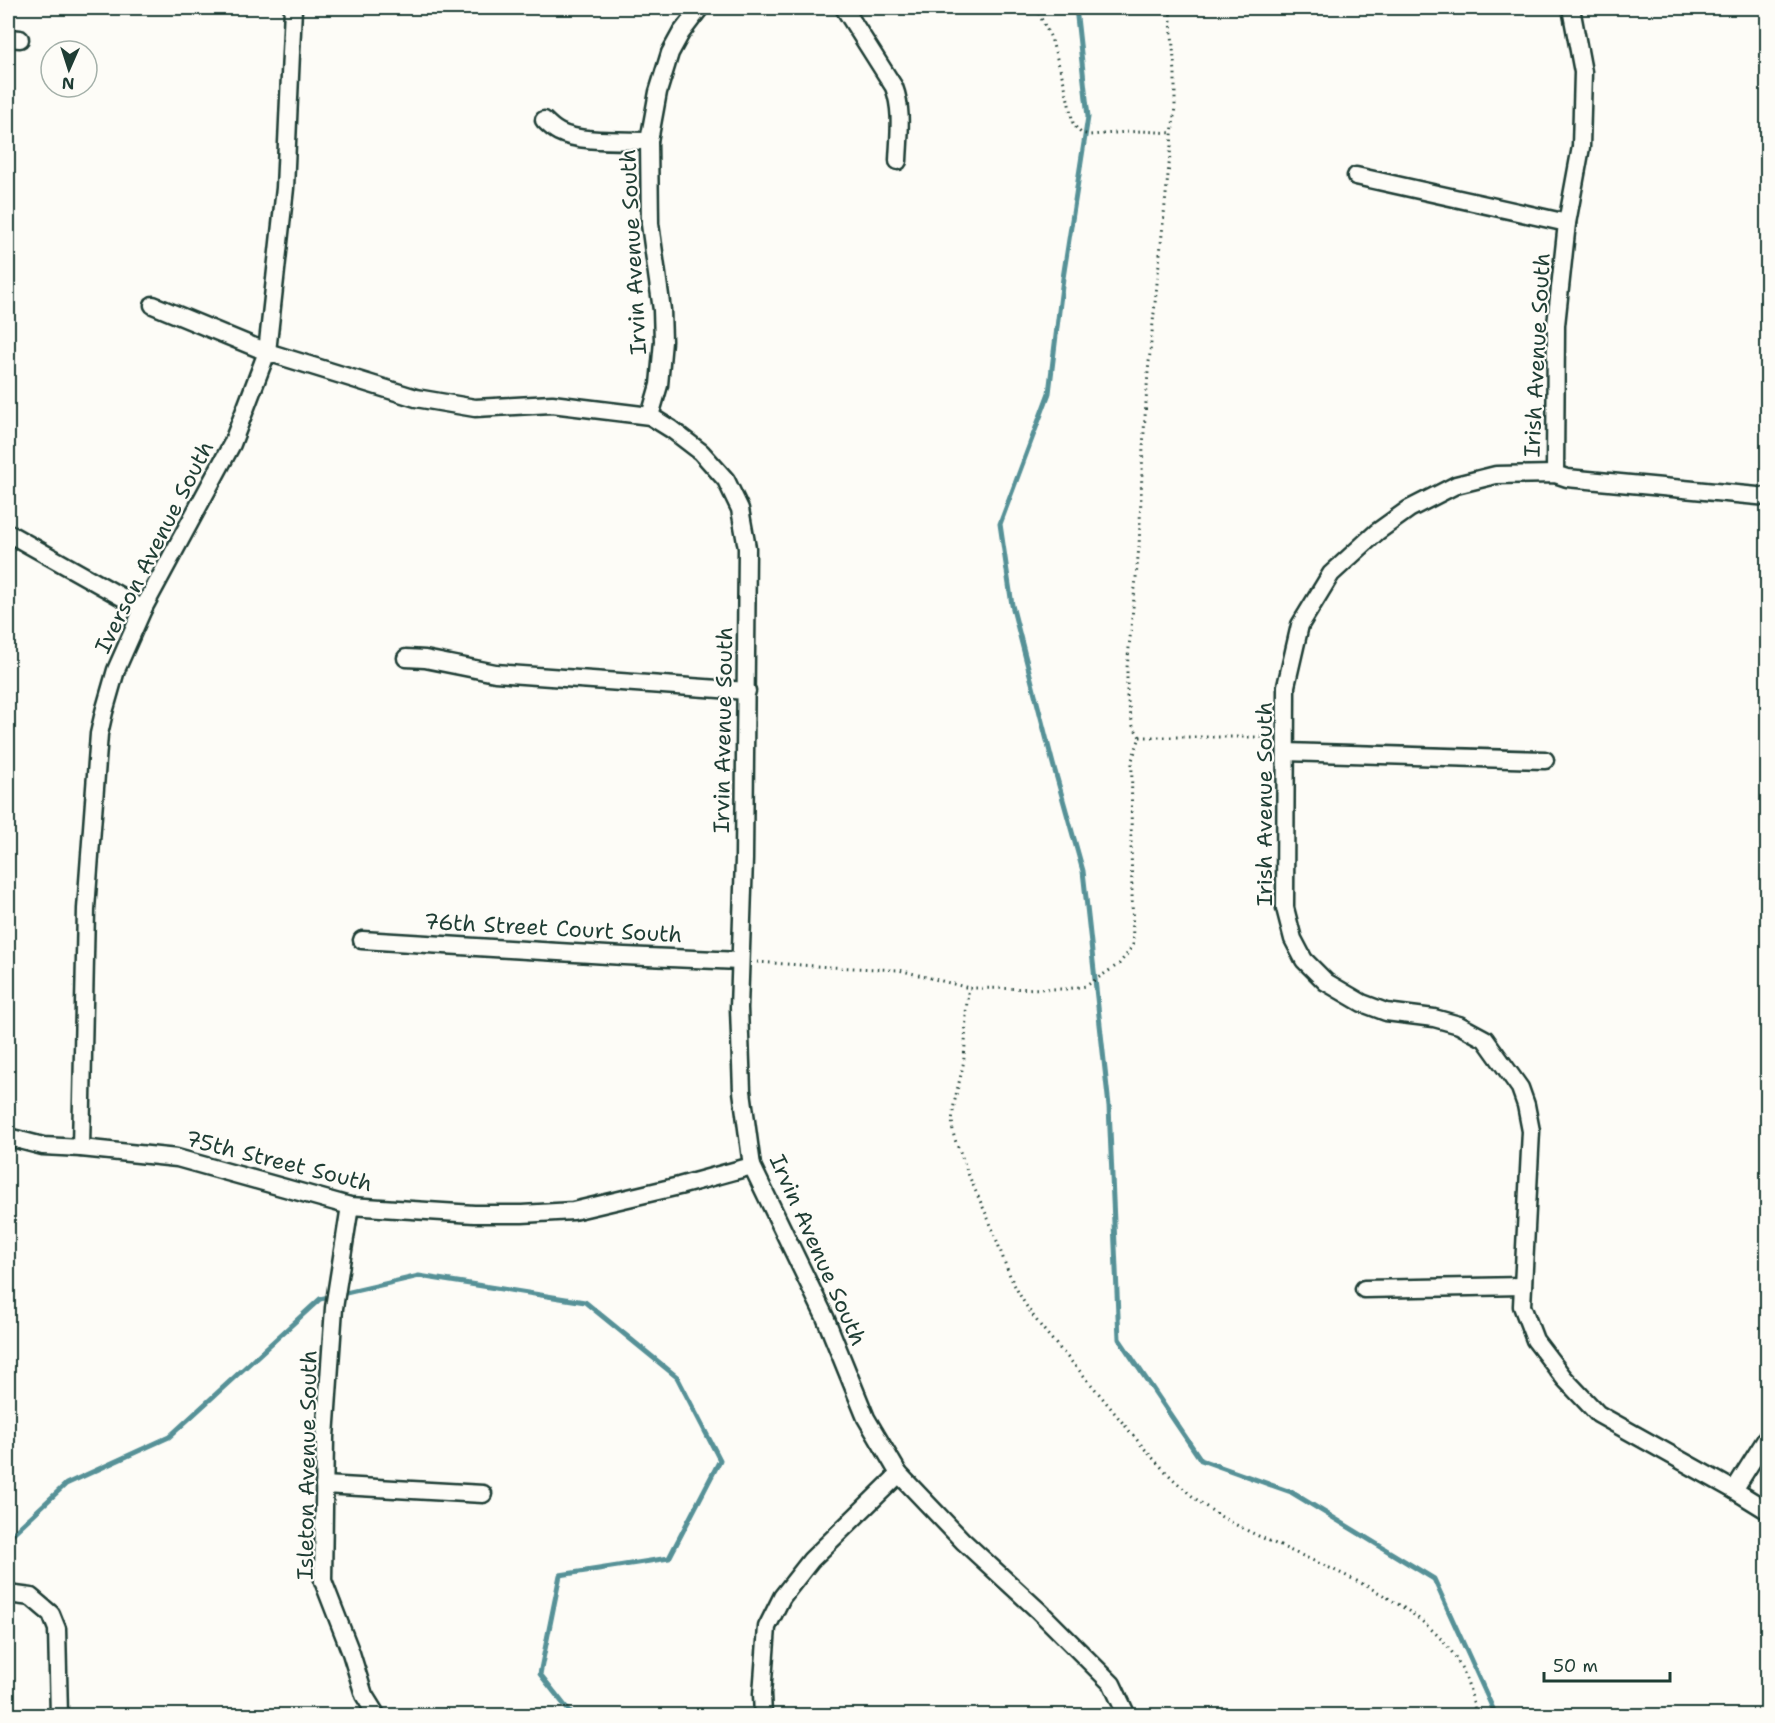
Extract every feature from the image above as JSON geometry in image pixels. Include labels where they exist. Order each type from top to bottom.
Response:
[{"type":"street","name":"Iverson Avenue South","points":[[81,1148],[86,909],[99,734],[116,670],[143,609],[232,444],[267,352],[285,188],[293,8]]},
{"type":"street","name":"Irvin Avenue South","points":[[700,8],[681,33],[670,53],[658,92],[649,141],[650,224],[662,310],[663,341],[659,385],[650,416],[701,452],[726,480],[740,509],[747,548],[747,691],[739,1008],[742,1091],[752,1166],[825,1317],[866,1418],[899,1474],[963,1542],[1039,1611],[1112,1684],[1127,1716]]},
{"type":"street","points":[[844,8],[897,94],[900,125],[898,161]]},
{"type":"street","name":"Irish Avenue South","points":[[1523,1286],[1531,1131],[1520,1088],[1485,1038],[1459,1025],[1434,1018],[1386,1012],[1362,1003],[1326,982],[1304,960],[1293,939],[1285,908],[1286,686],[1300,625],[1331,574],[1377,532],[1409,509],[1455,485],[1496,475],[1555,474],[1556,325],[1567,223],[1581,147],[1583,72],[1571,8]]},
{"type":"street","points":[[544,120],[567,135],[587,139],[649,141]]},
{"type":"street","name":"Irish Avenue South","points":[[1356,176],[1567,223]]},
{"type":"street","points":[[153,305],[267,352],[416,398],[475,408],[552,405],[650,416]]},
{"type":"street","points":[[1555,474],[1567,478],[1767,497]]},
{"type":"street","points":[[8,533],[143,609]]},
{"type":"street","points":[[406,658],[425,658],[495,673],[747,691]]},
{"type":"street","points":[[1286,744],[1545,760]]},
{"type":"street","name":"76th Street Court South","points":[[363,939],[624,956],[741,961]]},
{"type":"street","name":"75th Street South","points":[[8,1137],[43,1146],[177,1158],[350,1206],[474,1214],[573,1211],[752,1166]]},
{"type":"street","name":"Isleton Avenue South","points":[[350,1206],[334,1308],[325,1437],[323,1581],[351,1653],[364,1695],[377,1716]]},
{"type":"street","points":[[1364,1289],[1523,1286],[1522,1306],[1535,1340],[1564,1378],[1598,1414],[1767,1511]]},
{"type":"street","points":[[1734,1490],[1767,1436]]},
{"type":"street","points":[[763,1716],[762,1694],[767,1627],[782,1597],[811,1560],[899,1474]]},
{"type":"street","points":[[324,1485],[483,1494]]},
{"type":"street","points":[[8,1594],[32,1597],[51,1614],[57,1629],[59,1716]]},
{"type":"path","points":[[1036,8],[1051,38],[1073,123],[1077,129],[1090,135],[1141,131],[1173,133]]},
{"type":"path","points":[[1140,737],[1133,726],[1127,697],[1127,668],[1139,547],[1148,372],[1173,133],[1175,73],[1170,8]]},
{"type":"path","points":[[1140,737],[1286,744]]},
{"type":"path","points":[[741,961],[899,970],[969,988],[1066,989],[1086,986],[1119,964],[1133,945],[1132,760],[1140,737]]},
{"type":"path","points":[[969,988],[963,1066],[953,1108],[953,1134],[1015,1287],[1046,1334],[1150,1456],[1201,1503],[1246,1529],[1390,1599],[1420,1619],[1451,1651],[1462,1670],[1471,1693],[1476,1716]]},
{"type":"waterway","points":[[1076,8],[1088,117],[1063,278],[1049,393],[1000,524],[1012,605],[1083,871],[1109,1106],[1119,1339],[1201,1460],[1291,1492],[1434,1579],[1494,1711],[1490,1716]]},
{"type":"waterway","points":[[8,1538],[66,1484],[169,1437],[320,1299],[419,1276],[585,1302],[677,1377],[720,1460],[669,1558],[560,1575],[540,1674],[573,1716]]}]
